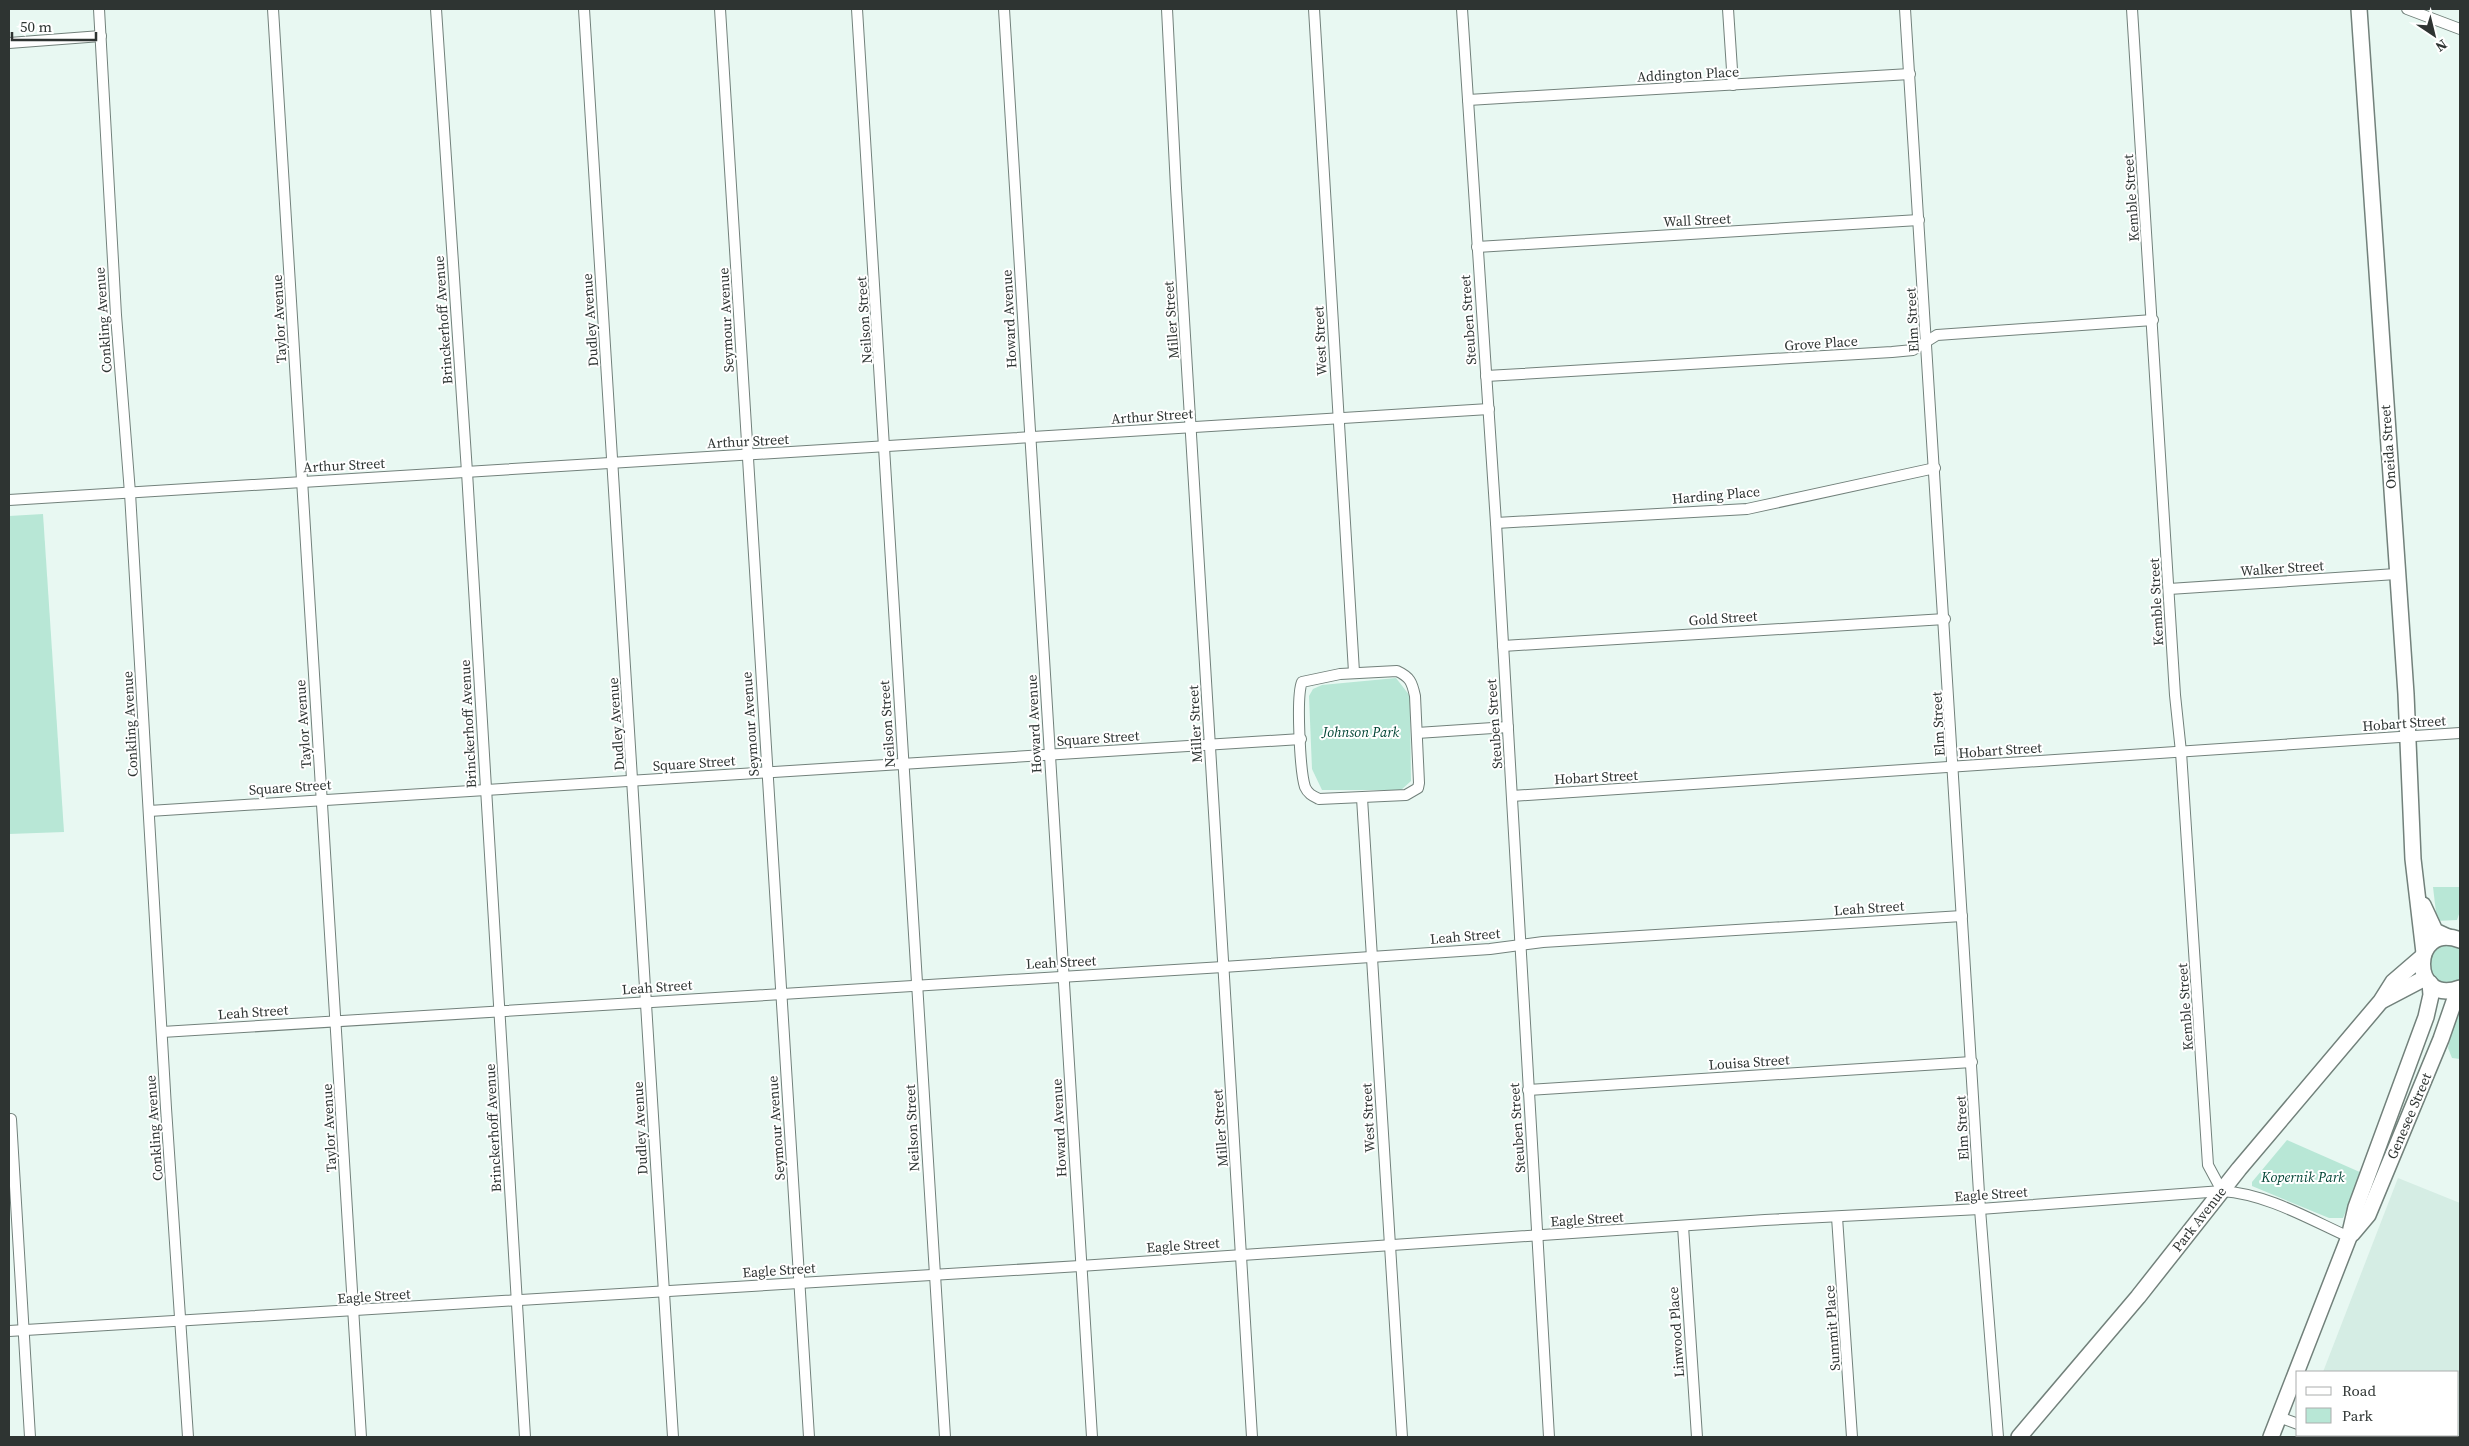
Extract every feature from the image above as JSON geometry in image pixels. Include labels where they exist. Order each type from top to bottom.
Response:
[{"type":"street","name":"Conkling Avenue","points":[[99,9],[116,314],[130,493],[188,1437]]},
{"type":"street","name":"Taylor Avenue","points":[[273,9],[361,1437]]},
{"type":"street","name":"Brinckerhoff Avenue","points":[[436,9],[467,472],[525,1437]]},
{"type":"street","name":"Dudley Avenue","points":[[584,9],[634,781],[673,1437]]},
{"type":"street","name":"Seymour Avenue","points":[[720,9],[809,1437]]},
{"type":"street","name":"Neilson Street","points":[[857,9],[886,447],[903,764],[945,1437]]},
{"type":"street","name":"Howard Avenue","points":[[1004,9],[1092,1437]]},
{"type":"street","name":"Miller Street","points":[[1167,9],[1176,188],[1192,427],[1196,540],[1252,1437]]},
{"type":"street","name":"West Street","points":[[1314,9],[1354,672]]},
{"type":"street","name":"Steuben Street","points":[[1462,9],[1496,523],[1549,1437]]},
{"type":"street","points":[[1728,9],[1732,85]]},
{"type":"street","name":"Elm Street","points":[[1905,9],[1945,619],[1980,1209],[1998,1437]]},
{"type":"street","name":"Kemble Street","points":[[2132,9],[2175,694],[2181,752],[2208,1165],[2222,1191]]},
{"type":"street","name":"Oneida Street","points":[[2359,9],[2408,736],[2416,886],[2423,955]]},
{"type":"street","points":[[2407,9],[2460,29]]},
{"type":"street","points":[[9,43],[101,36]]},
{"type":"street","name":"Addington Place","points":[[1468,100],[1910,74]]},
{"type":"street","name":"Wall Street","points":[[1477,247],[1920,220]]},
{"type":"street","name":"Grove Place","points":[[1486,376],[1892,352],[1913,350],[1937,335],[2152,320]]},
{"type":"street","name":"Arthur Street","points":[[9,500],[1488,409]]},
{"type":"street","name":"Harding Place","points":[[1496,523],[1746,508],[1935,468]]},
{"type":"street","name":"Walker Street","points":[[2169,589],[2396,574]]},
{"type":"street","name":"Gold Street","points":[[1502,646],[1945,619]]},
{"type":"street","points":[[1397,671],[1408,676],[1412,682],[1415,696],[1417,733],[1420,783],[1418,788],[1406,795],[1319,799],[1310,795],[1305,786],[1298,690],[1302,682],[1313,678],[1354,672],[1397,671]]},
{"type":"street","points":[[1417,733],[1508,727]]},
{"type":"street","name":"Hobart Street","points":[[1512,796],[2460,732]]},
{"type":"street","name":"Square Street","points":[[149,810],[1301,739]]},
{"type":"street","name":"West Street","points":[[1362,798],[1402,1437]]},
{"type":"street","name":"Oneida Street","points":[[2416,886],[2427,918],[2435,931],[2455,936]]},
{"type":"street","name":"Leah Street","points":[[162,1032],[1371,958],[1521,945],[1962,916]]},
{"type":"street","name":"Park Avenue","points":[[2019,1437],[2138,1297],[2222,1191],[2381,1001],[2393,982],[2423,955],[2434,941],[2455,936]]},
{"type":"street","name":"Genesee Street","points":[[2297,1371],[2350,1237],[2356,1207],[2426,1017],[2431,995],[2422,972],[2423,955]]},
{"type":"street","points":[[2427,981],[2443,990],[2459,989]]},
{"type":"street","name":"Park Avenue","points":[[2381,1001],[2427,981]]},
{"type":"street","name":"Genesee Street","points":[[2350,1237],[2368,1215],[2441,1039],[2459,989]]},
{"type":"street","name":"Louisa Street","points":[[1528,1090],[1972,1062]]},
{"type":"street","points":[[11,1120],[30,1437]]},
{"type":"street","name":"Eagle Street","points":[[9,1331],[1241,1256],[1683,1226],[1980,1209],[2222,1191],[2250,1195],[2350,1237]]},
{"type":"street","name":"Summit Place","points":[[1837,1217],[1852,1437]]},
{"type":"street","name":"Linwood Place","points":[[1683,1226],[1697,1437]]},
{"type":"street","name":"Genesee Street","points":[[2271,1437],[2296,1374]]},
{"type":"street","points":[[2279,1417],[2296,1423]]},
{"type":"shaded area","points":[[2398,1178],[2460,1203],[2460,1437],[2325,1436],[2459,1436],[2459,1371],[2323,1371]]},
{"type":"green space","points":[[43,514],[64,832],[9,834],[9,516]]},
{"type":"green space","name":"Johnson Park","points":[[1396,678],[1410,696],[1411,781],[1401,790],[1322,790],[1312,769],[1309,696],[1313,689],[1322,685]]},
{"type":"green space","points":[[2433,887],[2460,887],[2460,911],[2457,920],[2437,921]]},
{"type":"green space","points":[[2448,937],[2460,940],[2460,988],[2435,988],[2422,957]]},
{"type":"green space","points":[[2460,1006],[2460,1059],[2452,1058],[2448,1048],[2457,1008]]},
{"type":"green space","name":"Kopernik Park","points":[[2287,1140],[2362,1173],[2343,1218],[2329,1218],[2252,1186],[2252,1182]]}]
